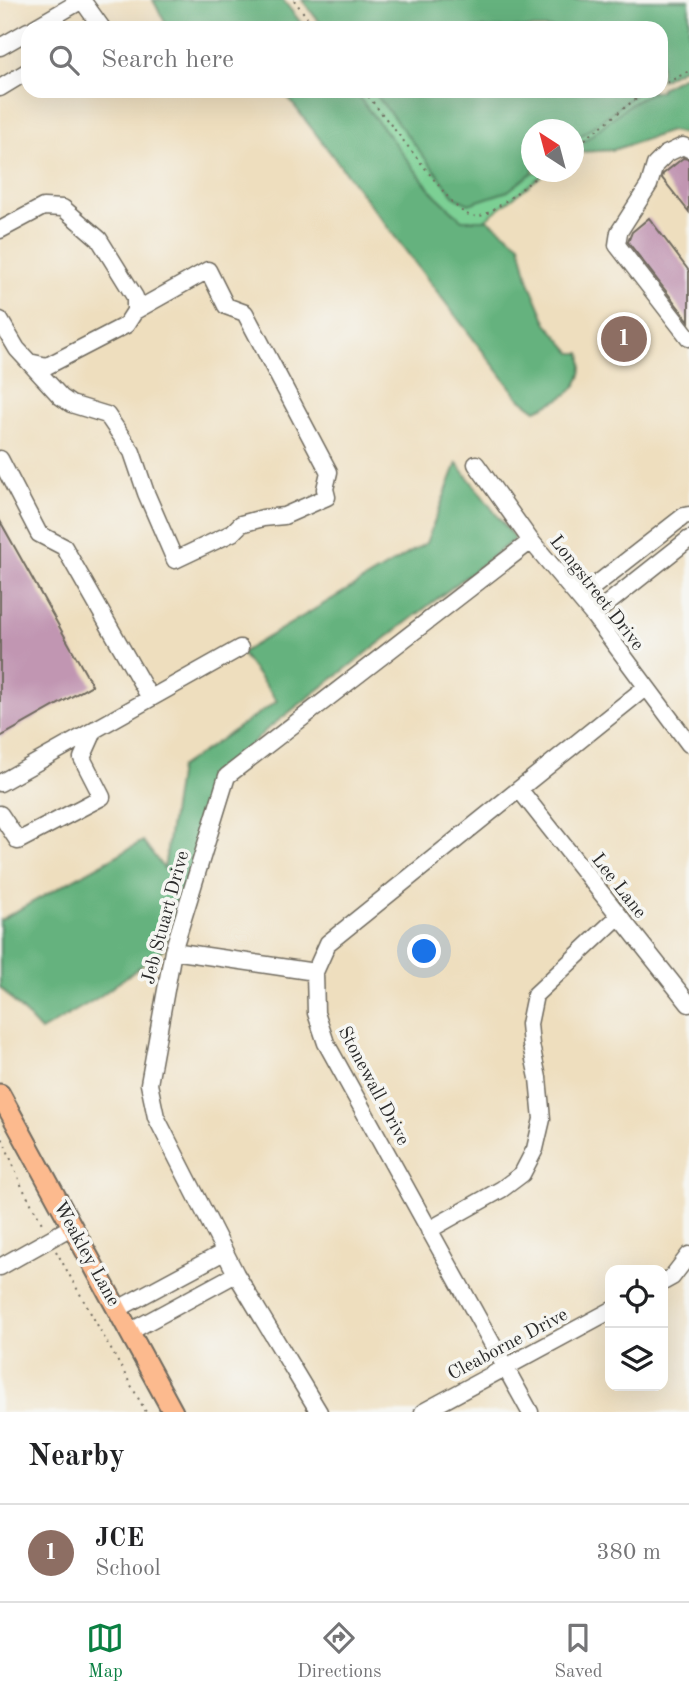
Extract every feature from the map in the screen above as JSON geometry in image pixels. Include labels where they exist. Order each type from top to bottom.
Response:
[{"type":"main road","name":"Weakley Lane","points":[[0,1094],[173,1412]]},
{"type":"street","points":[[45,21],[82,0],[97,21]]},
{"type":"street","points":[[0,47],[21,35]]},
{"type":"street","points":[[2,82],[21,74]]},
{"type":"street","points":[[689,149],[683,146],[655,165],[649,185],[619,232],[617,245],[675,316],[689,338]]},
{"type":"street","points":[[0,230],[43,207],[63,208],[99,239],[135,297],[135,311]]},
{"type":"street","points":[[0,320],[17,349],[61,397],[71,404],[107,415],[132,452],[146,493],[175,560],[232,533],[241,524],[284,516],[327,497],[325,489],[329,472],[245,313],[226,306],[208,270],[135,311],[126,325],[47,366],[29,362]]},
{"type":"street","points":[[0,459],[39,534],[64,547],[150,698]]},
{"type":"street","name":"Longstreet Drive","points":[[476,464],[531,541],[593,615],[689,744]]},
{"type":"street","points":[[579,598],[684,516],[689,515]]},
{"type":"street","points":[[593,615],[689,540]]},
{"type":"street","name":"Jeb Stuart Drive","points":[[319,1412],[236,1274],[156,1116],[149,1084],[173,951],[227,776],[531,541]]},
{"type":"street","points":[[0,783],[240,648]]},
{"type":"street","name":"Stonewall Drive","points":[[530,1412],[326,1043],[316,1013],[315,972],[328,943],[646,687]]},
{"type":"street","points":[[0,814],[18,841],[102,797],[82,758],[95,729]]},
{"type":"street","name":"Lee Lane","points":[[519,789],[689,1004]]},
{"type":"street","points":[[429,1230],[502,1189],[522,1174],[535,1149],[542,1119],[529,1024],[535,995],[618,917]]},
{"type":"street","points":[[173,951],[315,972]]},
{"type":"street","points":[[0,1267],[73,1226]]},
{"type":"street","points":[[118,1308],[224,1252]]},
{"type":"street","points":[[668,1279],[689,1255]]},
{"type":"street","points":[[131,1331],[236,1274]]},
{"type":"street","name":"Cleaborne Drive","points":[[423,1412],[605,1314]]},
{"type":"path","points":[[294,0],[310,21]]},
{"type":"path","points":[[668,82],[689,71]]},
{"type":"path","points":[[370,98],[463,213],[480,216],[494,209],[529,182]]},
{"type":"path","points":[[584,140],[639,98]]},
{"type":"path","points":[[0,1132],[22,1187],[146,1412]]},
{"type":"green space","points":[[153,0],[283,0],[300,21],[164,21]]},
{"type":"green space","points":[[302,0],[689,0],[689,65],[668,76],[668,21],[318,21]]},
{"type":"green space","points":[[689,73],[689,135],[671,131],[613,150],[584,152],[584,141],[641,98],[668,98],[668,84]]},
{"type":"green space","points":[[288,98],[359,98],[433,193],[462,220],[488,220],[520,244],[529,282],[547,324],[572,353],[581,353],[582,365],[581,375],[572,390],[556,401],[536,410],[518,397]]},
{"type":"green space","points":[[359,98],[643,98],[584,142],[584,119],[521,119],[521,182],[533,182],[484,220],[462,220],[433,193]]},
{"type":"green space","points":[[378,98],[631,98],[584,133],[584,119],[521,119],[521,181],[508,191],[469,204],[456,198]]},
{"type":"green space","points":[[457,463],[515,539],[266,730],[217,778],[204,828],[164,949],[99,997],[41,1031],[0,987],[0,920],[143,841],[164,869],[179,768],[277,701],[241,653],[426,543]]},
{"type":"building","points":[[683,158],[689,159],[689,212],[662,178],[663,174]]},
{"type":"building","points":[[649,218],[689,271],[689,321],[628,242],[632,232]]},
{"type":"building","points":[[0,521],[92,685],[0,737]]},
{"type":"place","name":"JCE","points":[[624,339]]}]
